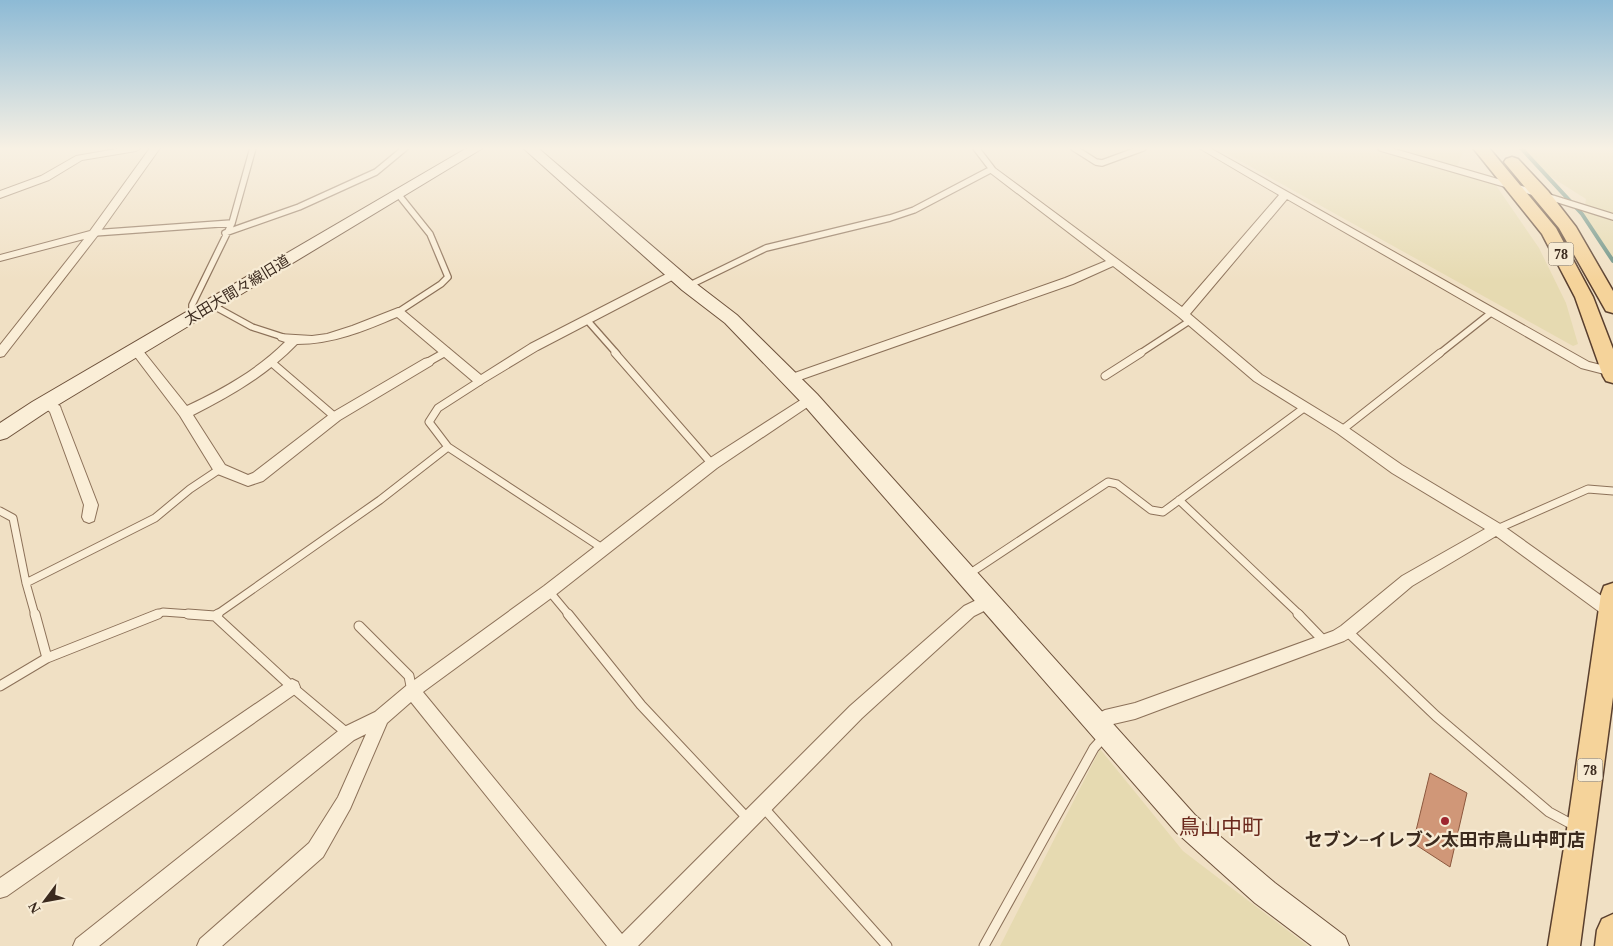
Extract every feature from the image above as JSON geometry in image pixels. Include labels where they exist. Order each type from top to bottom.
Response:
[{"type":"main road","name":"78","points":[[1519,192],[1550,232],[1584,298],[1612,374]]},
{"type":"main road","name":"78","points":[[1539,192],[1567,227],[1613,307]]},
{"type":"main road","name":"78","points":[[1564,946],[1582,829],[1612,603]]},
{"type":"main road","points":[[1611,946],[1613,930]]},
{"type":"street","points":[[0,353],[94,233],[123,192]]},
{"type":"street","name":"太田大間々線旧道","points":[[0,433],[46,403],[401,192]]},
{"type":"street","points":[[580,192],[688,286],[731,319],[810,399],[1186,824],[1265,893],[1335,946]]},
{"type":"street","points":[[1022,192],[1187,317],[1258,378],[1342,430],[1397,469],[1497,529],[1612,603]]},
{"type":"street","points":[[1279,192],[1585,365],[1612,374]]},
{"type":"street","points":[[1187,317],[1248,236],[1285,196]]},
{"type":"street","points":[[0,258],[94,233]]},
{"type":"street","points":[[790,379],[1069,281],[1113,262]]},
{"type":"street","points":[[185,413],[230,391],[271,362],[289,339],[350,332],[398,312],[447,351],[480,381],[534,347],[674,274]]},
{"type":"street","points":[[136,350],[185,413],[220,469],[248,481],[258,477],[335,417],[428,362]]},
{"type":"street","points":[[83,946],[348,734],[380,718],[412,691],[549,590],[712,464],[810,399]]},
{"type":"street","points":[[46,403],[55,409],[91,505],[89,517]]},
{"type":"street","points":[[1103,728],[1105,718],[1135,711],[1347,631],[1407,581],[1497,529]]},
{"type":"street","points":[[624,946],[856,712],[968,611],[989,601]]},
{"type":"street","points":[[0,889],[292,687]]},
{"type":"street","points":[[412,691],[620,946]]},
{"type":"street","points":[[207,946],[316,850],[330,831],[369,748],[380,718]]},
{"type":"lane","points":[[192,316],[192,305],[225,233],[232,223],[241,192]]},
{"type":"lane","points":[[225,233],[299,207],[332,192]]},
{"type":"lane","points":[[688,286],[766,248],[890,218],[914,210],[948,192]]},
{"type":"lane","points":[[1533,192],[1613,217]]},
{"type":"lane","points":[[398,194],[430,234],[448,277],[441,284],[398,312]]},
{"type":"lane","points":[[94,233],[232,223]]},
{"type":"lane","points":[[212,306],[252,327],[289,339]]},
{"type":"lane","points":[[1342,430],[1492,312]]},
{"type":"lane","points":[[1105,376],[1187,317]]},
{"type":"lane","points":[[587,320],[712,464]]},
{"type":"lane","points":[[428,362],[447,351]]},
{"type":"lane","points":[[271,362],[335,417]]},
{"type":"lane","points":[[480,381],[438,408],[429,422],[448,447],[602,548]]},
{"type":"lane","points":[[967,576],[1108,482],[1117,484],[1151,510],[1163,512],[1304,408]]},
{"type":"lane","points":[[215,616],[380,500],[448,447]]},
{"type":"lane","points":[[26,583],[155,518],[190,488],[220,469]]},
{"type":"lane","points":[[1497,529],[1588,489],[1613,491]]},
{"type":"lane","points":[[1179,500],[1314,628],[1324,640]]},
{"type":"lane","points":[[0,511],[14,518],[26,583],[47,658]]},
{"type":"lane","points":[[549,590],[641,704],[749,821]]},
{"type":"lane","points":[[0,686],[47,658],[163,612],[215,616],[292,687],[348,734]]},
{"type":"lane","points":[[359,626],[409,676],[412,691]]},
{"type":"lane","points":[[1347,631],[1436,716],[1549,812],[1582,829]]},
{"type":"lane","points":[[984,946],[1100,740],[1103,728]]},
{"type":"lane","points":[[762,806],[887,946]]},
{"type":"shaded area","points":[[1296,192],[1501,192],[1539,248],[1566,303],[1578,344],[1573,346]]},
{"type":"shaded area","points":[[1575,192],[1613,192],[1613,214],[1585,205],[1586,199]]},
{"type":"shaded area","points":[[1578,210],[1613,219],[1613,261],[1582,214]]},
{"type":"shaded area","points":[[1100,749],[1183,851],[1308,946],[1000,946]]},
{"type":"building","points":[[1430,773],[1467,793],[1450,867],[1413,843]]},
{"type":"waterway","points":[[1562,192],[1582,214],[1613,261]]},
{"type":"place","name":"セブン−イレブン太田市鳥山中町店","points":[[1445,821]]},
{"type":"district","name":"鳥山中町","points":[[1221,827]]}]
